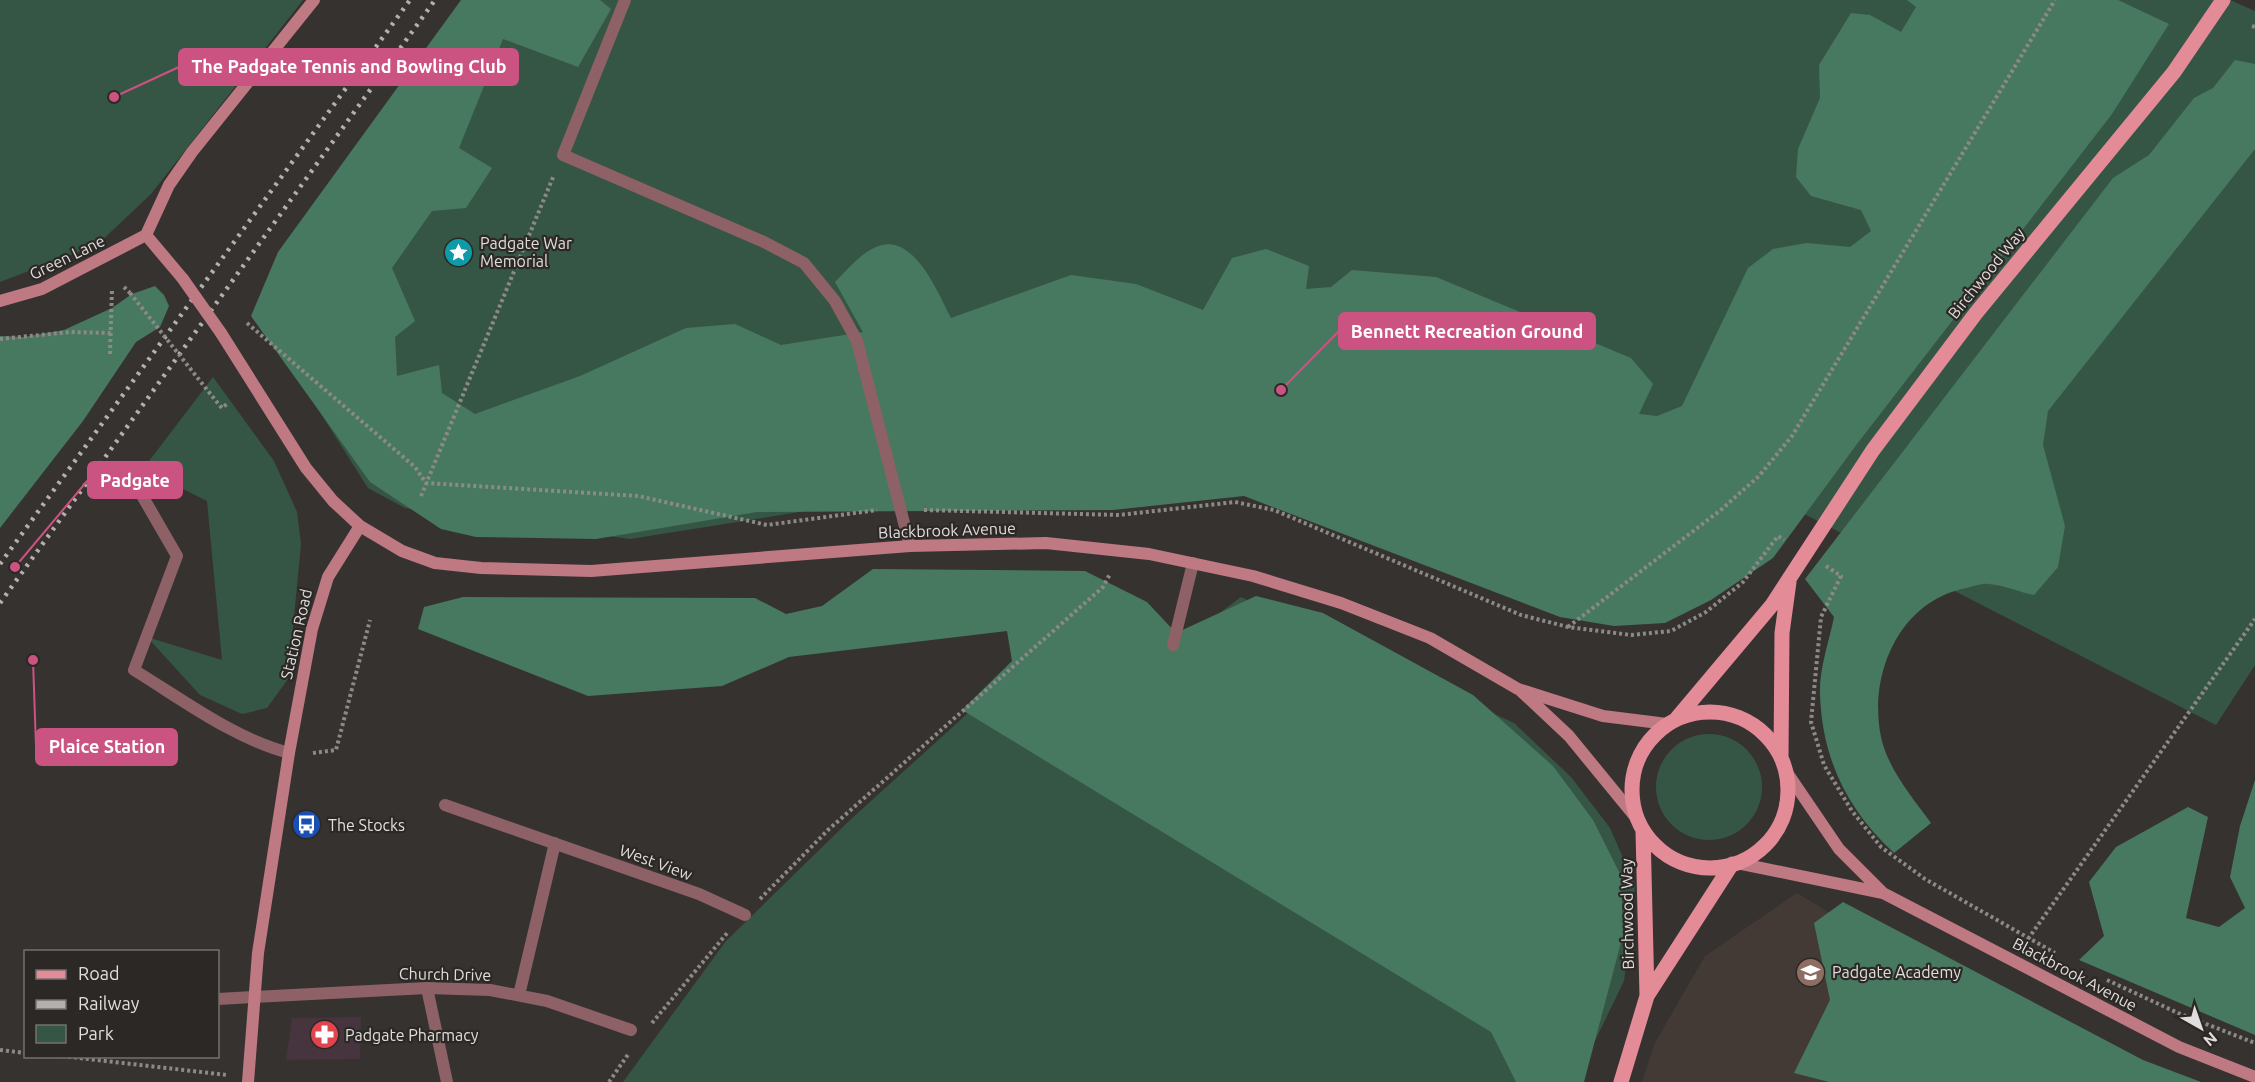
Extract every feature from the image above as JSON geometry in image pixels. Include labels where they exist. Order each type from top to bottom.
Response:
[{"type":"main road","name":"Birchwood Way","points":[[1672,721],[1772,605],[1873,450],[1976,313],[2174,72],[2223,0]]},
{"type":"main road","name":"Birchwood Way","points":[[1783,764],[1782,633],[1790,579]]},
{"type":"main road","points":[[1701,712],[1725,713],[1749,722],[1768,737],[1783,764],[1788,794],[1783,816],[1773,836],[1757,852],[1735,863],[1707,868],[1681,863],[1659,850],[1640,825],[1631,793],[1635,766],[1647,743],[1672,721],[1701,712]]},
{"type":"main road","name":"Birchwood Way","points":[[1640,825],[1647,996]]},
{"type":"main road","name":"Birchwood Way","points":[[1621,1082],[1647,996],[1735,863]]},
{"type":"street","points":[[314,0],[192,152],[170,185],[146,235],[183,279],[306,468],[333,501],[360,526]]},
{"type":"street","points":[[625,0],[562,155],[764,242],[804,263],[836,301],[857,340],[910,546]]},
{"type":"street","name":"Green Lane","points":[[0,301],[42,289],[146,235]]},
{"type":"street","points":[[140,492],[177,556],[134,670],[201,712],[267,747],[289,753]]},
{"type":"street","name":"Blackbrook Avenue","points":[[360,526],[402,551],[435,563],[481,568],[591,571],[910,546],[1046,543],[1137,553],[1193,562],[1253,576],[1341,603],[1430,639],[1518,688],[1603,716],[1672,721]]},
{"type":"street","name":"Station Road","points":[[248,1079],[253,997],[289,753],[321,595],[360,526]]},
{"type":"street","points":[[1173,645],[1193,562]]},
{"type":"street","name":"Blackbrook Avenue","points":[[1518,688],[1569,736],[1640,825]]},
{"type":"street","name":"Blackbrook Avenue","points":[[1783,764],[1839,849],[1883,893]]},
{"type":"street","name":"West View","points":[[445,805],[699,894],[745,915]]},
{"type":"street","points":[[519,995],[555,843]]},
{"type":"street","name":"Blackbrook Avenue","points":[[1735,863],[1883,893],[2179,1047],[2255,1077]]},
{"type":"street","points":[[427,988],[447,1082]]},
{"type":"street","name":"Church Drive","points":[[219,999],[427,988],[490,990],[519,995],[591,1014],[631,1030]]},
{"type":"path","points":[[1568,627],[1722,509],[1759,476],[1792,436],[2055,0]]},
{"type":"path","points":[[421,496],[562,155]]},
{"type":"path","points":[[124,287],[222,408],[228,404]]},
{"type":"path","points":[[110,354],[112,288]]},
{"type":"path","points":[[247,323],[415,467],[426,483]]},
{"type":"path","points":[[0,339],[70,332],[111,333]]},
{"type":"path","points":[[426,483],[638,496],[767,525],[861,511],[900,509],[1119,515],[1235,502],[1274,510],[1521,615],[1568,627],[1631,635],[1671,631],[1706,612],[1743,582],[1778,536]]},
{"type":"path","points":[[648,1028],[745,915],[828,830],[1103,587],[1111,570]]},
{"type":"path","points":[[1841,576],[1821,617],[1811,722],[1824,765],[1852,812],[1881,847],[1925,879],[2057,954]]},
{"type":"path","points":[[2013,959],[2255,619]]},
{"type":"path","points":[[289,753],[305,754],[336,750],[370,620]]},
{"type":"path","points":[[2106,979],[2178,1013],[2255,1043]]},
{"type":"path","points":[[0,1050],[24,1053]]},
{"type":"path","points":[[609,1082],[631,1050]]},
{"type":"path","points":[[78,1058],[248,1079]]},
{"type":"shaded area","name":"Padgate Academy","points":[[1797,893],[1953,987],[2150,1082],[1642,1082],[1655,1043],[1705,956]]},
{"type":"shaded area","name":"Padgate Pharmacy","points":[[361,1017],[360,1059],[286,1060],[292,1018]]},
{"type":"green space","points":[[0,0],[303,0],[151,194],[97,245],[0,282]]},
{"type":"green space","points":[[461,0],[600,0],[611,9],[578,67],[503,39],[459,148],[492,168],[466,208],[432,211],[392,268],[415,321],[395,337],[397,376],[439,365],[442,393],[475,414],[580,376],[686,328],[735,324],[781,345],[863,332],[835,282],[857,260],[875,247],[894,245],[905,250],[925,270],[951,318],[1071,275],[1136,284],[1203,310],[1232,258],[1266,249],[1309,266],[1306,289],[1331,287],[1352,270],[1436,277],[1631,358],[1653,384],[1639,414],[1657,416],[1682,406],[1748,268],[1773,249],[1807,243],[1850,247],[1871,231],[1861,210],[1811,196],[1796,177],[1798,149],[1820,98],[1819,65],[1851,13],[1870,15],[1901,32],[1916,7],[1907,0],[2118,0],[2169,24],[2112,114],[1857,444],[1773,558],[1711,600],[1665,623],[1614,626],[1560,617],[1244,496],[1113,510],[757,512],[596,539],[476,537],[441,529],[370,482],[251,316],[278,252]]},
{"type":"green space","points":[[478,0],[2230,0],[2255,11],[2255,665],[2216,725],[1779,501],[1132,459],[630,539],[405,508],[368,488],[262,321]]},
{"type":"green space","points":[[2235,60],[2255,64],[2255,149],[2048,411],[2043,445],[2065,526],[2058,567],[2034,595],[1986,584],[1944,595],[1923,607],[1894,643],[1885,665],[1880,689],[1878,713],[1881,737],[1895,771],[1931,823],[1894,853],[1877,836],[1850,801],[1832,761],[1822,717],[1820,685],[1834,617],[1805,579],[2113,178],[2149,155],[2194,98],[2213,88]]},
{"type":"green space","points":[[155,286],[164,295],[169,306],[160,327],[136,342],[83,421],[0,528],[0,336],[24,337],[64,330],[112,308],[132,294]]},
{"type":"green space","points":[[213,377],[274,461],[297,512],[301,544],[288,679],[267,708],[242,714],[200,695],[147,637],[222,660],[207,501],[143,469]]},
{"type":"green space","points":[[873,569],[1085,571],[1147,602],[1176,633],[1256,596],[1323,613],[1473,695],[1553,766],[1593,820],[1621,876],[1623,935],[1584,1082],[1516,1082],[1491,1032],[962,710],[1012,661],[1007,631],[789,657],[722,686],[588,696],[418,629],[424,607],[463,597],[755,598],[786,614],[822,606]]},
{"type":"green space","points":[[1105,589],[1180,643],[1241,597],[1514,723],[1571,777],[1610,828],[1635,885],[1624,981],[1575,1082],[623,1082],[726,941],[850,820]]},
{"type":"green space","points":[[1709,734],[1729,738],[1747,749],[1758,767],[1762,787],[1758,807],[1747,825],[1729,836],[1709,840],[1689,836],[1671,825],[1660,807],[1656,787],[1660,767],[1671,749],[1689,738]]},
{"type":"green space","points":[[2255,780],[2255,1035],[2079,960],[2104,936],[2089,882],[2116,847],[2188,807],[2208,817],[2186,918],[2219,927],[2245,908],[2230,877],[2240,826]]},
{"type":"green space","points":[[1843,902],[2143,1060],[2201,1082],[1829,1082],[1794,1073],[1830,1000],[1814,923]]},
{"type":"railway","points":[[0,564],[410,0]]},
{"type":"railway","points":[[0,603],[435,0]]},
{"type":"place","name":"The Padgate Tennis and Bowling Club","points":[[114,97]]},
{"type":"place","name":"Padgate War Memorial","points":[[459,252]]},
{"type":"place","name":"Bennett Recreation Ground","points":[[1281,390]]},
{"type":"place","name":"Padgate","points":[[15,567]]},
{"type":"place","name":"Plaice Station","points":[[33,660]]},
{"type":"place","name":"The Stocks","points":[[307,825]]},
{"type":"place","name":"Padgate Academy","points":[[1811,972]]},
{"type":"place","name":"Padgate Pharmacy","points":[[324,1035]]}]
